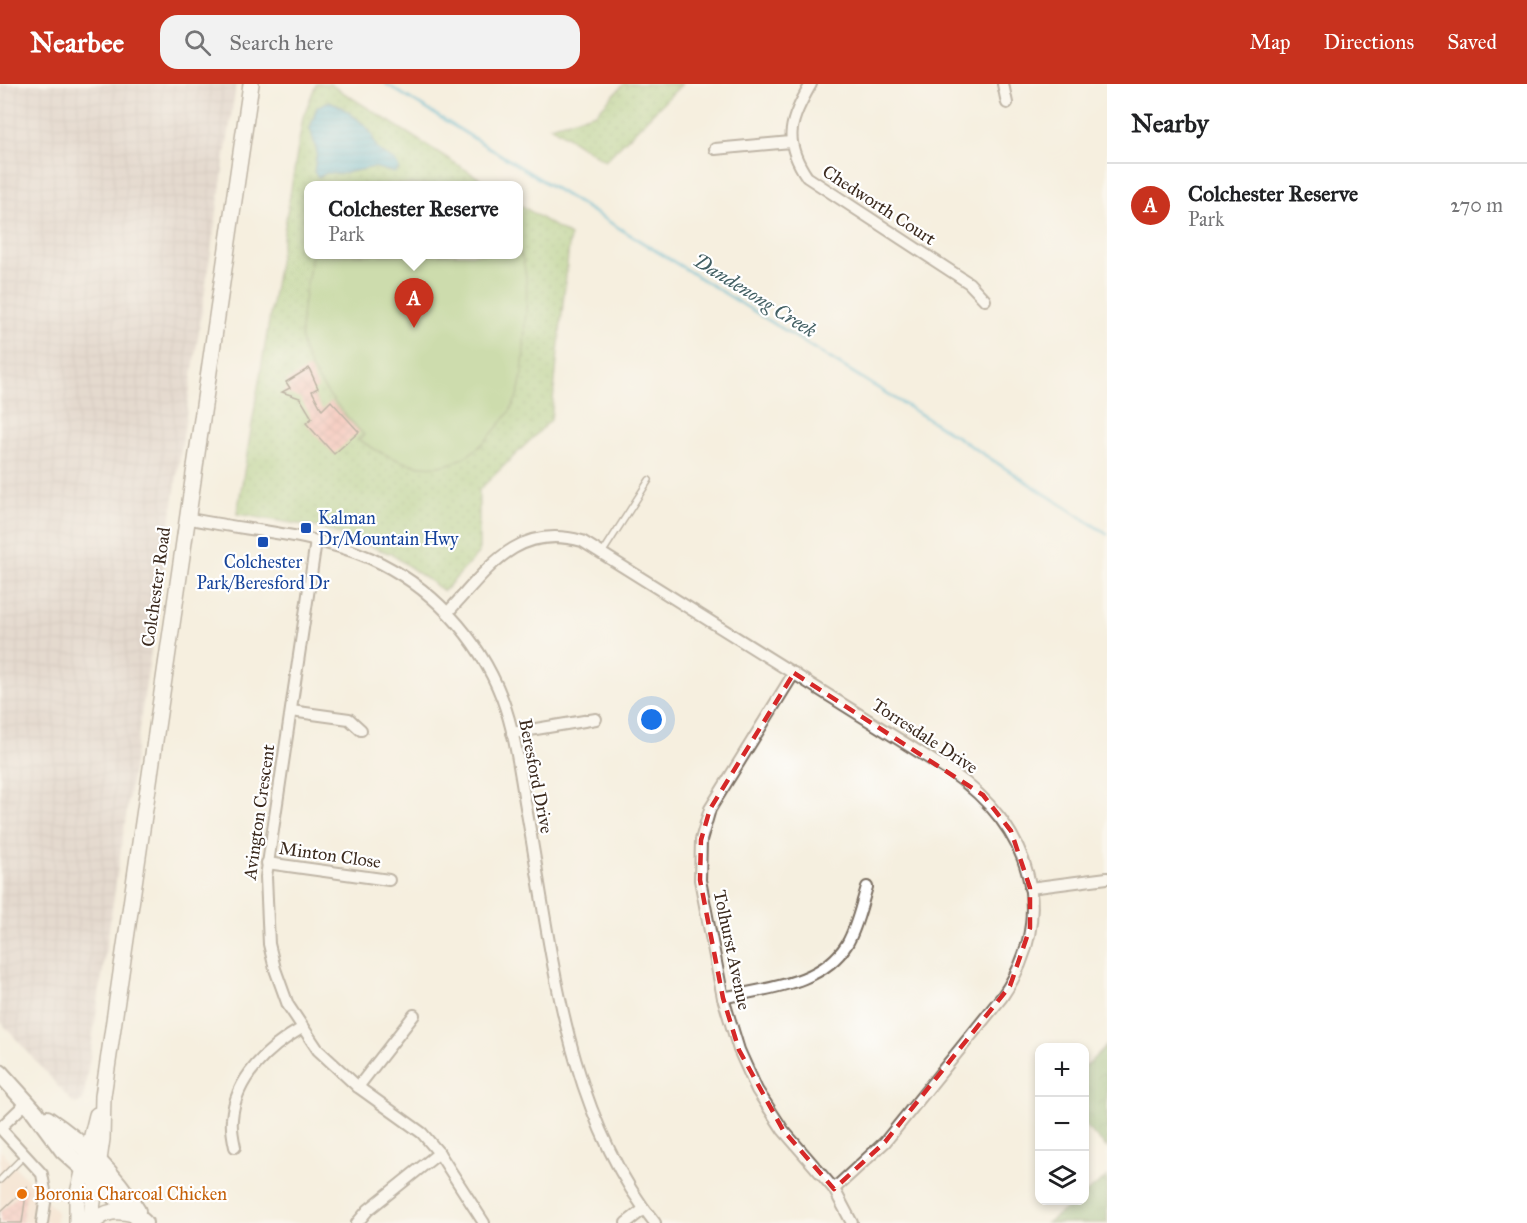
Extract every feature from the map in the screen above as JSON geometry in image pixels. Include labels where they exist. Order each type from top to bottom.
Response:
[{"type":"main road","name":"Colchester Road","points":[[91,1223],[98,1173],[103,1096],[251,84]]},
{"type":"main road","points":[[0,1073],[31,1107],[63,1150],[83,1169],[98,1173],[122,1187],[141,1220]]},
{"type":"main road","name":"Colchester Road","points":[[77,1223],[77,1197],[103,1096]]},
{"type":"main road","points":[[31,1107],[87,1152],[98,1173]]},
{"type":"main road","points":[[91,1223],[104,1213],[121,1211],[141,1220]]},
{"type":"street","points":[[715,150],[790,142],[796,110],[811,84]]},
{"type":"street","points":[[1003,84],[1007,103]]},
{"type":"street","name":"Chedworth Court","points":[[790,142],[803,171],[822,189],[969,283],[985,300]]},
{"type":"street","name":"Beresford Drive","points":[[186,518],[334,544],[388,567],[433,598],[448,612],[485,663],[502,699],[512,733],[573,1051],[600,1130],[644,1209],[655,1223]]},
{"type":"street","name":"Torresdale Drive","points":[[448,612],[491,566],[521,542],[535,538],[561,536],[582,541],[603,552],[951,772],[983,795],[1011,831],[1026,866],[1030,888],[1030,928],[1024,954],[1010,986],[885,1142],[834,1189]]},
{"type":"street","name":"Avington Crescent","points":[[316,541],[267,863],[265,891],[269,944],[280,987],[302,1028],[318,1050],[358,1087],[422,1133],[439,1153],[484,1223]]},
{"type":"street","name":"Tolhurst Avenue","points":[[794,673],[714,802],[701,840],[700,880],[723,998],[739,1050],[757,1090],[783,1130],[834,1189],[852,1223]]},
{"type":"street","points":[[291,711],[349,719],[361,730]]},
{"type":"street","points":[[512,733],[596,719]]},
{"type":"street","name":"Minton Close","points":[[267,863],[389,880]]},
{"type":"street","points":[[1030,888],[1107,878]]},
{"type":"street","points":[[723,998],[793,982],[816,973],[834,960],[854,929],[867,887]]},
{"type":"street","points":[[358,1087],[414,1016]]},
{"type":"street","points":[[235,1147],[231,1121],[234,1101],[252,1069],[268,1050],[302,1028]]},
{"type":"street","points":[[31,1107],[0,1128],[42,1174],[46,1196],[42,1223]]},
{"type":"street","points":[[357,1223],[368,1210],[439,1153]]},
{"type":"street","points":[[626,1223],[644,1209]]},
{"type":"lane","points":[[603,552],[649,480]]},
{"type":"lane","points":[[0,1180],[25,1155]]},
{"type":"highlighted area","points":[[794,673],[983,795],[1011,831],[1030,888],[1030,928],[1010,986],[885,1142],[834,1189],[783,1130],[739,1050],[723,998],[700,880],[701,840],[710,809]]},
{"type":"shaded area","points":[[0,84],[236,84],[83,1102],[74,1104],[0,1021]]},
{"type":"shaded area","points":[[0,1150],[57,1212],[55,1223],[0,1223]]},
{"type":"green space","points":[[316,84],[330,84],[484,181],[304,181],[304,259],[523,259],[523,207],[570,236],[551,420],[479,490],[479,553],[444,591],[391,554],[322,528],[237,514],[303,117]]},
{"type":"green space","points":[[624,84],[682,84],[605,161],[550,126],[596,113]]},
{"type":"green space","points":[[311,259],[522,259],[526,306],[523,364],[515,401],[500,424],[478,447],[446,465],[412,464],[377,450],[358,439],[364,435],[324,388],[308,361],[301,333]]},
{"type":"green space","points":[[1107,1045],[1107,1148],[1089,1130],[1089,1063]]},
{"type":"green space","points":[[1107,1177],[1107,1223],[1047,1223],[1071,1205],[1089,1205],[1089,1191]]},
{"type":"water","points":[[329,101],[363,124],[371,133],[377,148],[393,160],[399,169],[394,173],[374,167],[341,174],[327,173],[318,177],[314,172],[317,152],[310,128],[317,107]]},
{"type":"building","points":[[309,368],[318,388],[312,391],[322,410],[331,401],[359,432],[334,454],[306,423],[312,418],[300,398],[282,392],[290,388],[286,382]]},
{"type":"building","points":[[27,1187],[22,1223],[0,1223],[0,1212]]},
{"type":"waterway","name":"Dandenong Creek","points":[[386,84],[954,435],[1107,534]]},
{"type":"place","name":"Colchester Reserve","points":[[414,328]]},
{"type":"place","name":"Kalman Dr/Mountain Hwy","points":[[306,528]]},
{"type":"place","name":"Colchester Park/Beresford Dr","points":[[263,542]]},
{"type":"place","name":"Boronia Charcoal Chicken","points":[[22,1194]]}]
